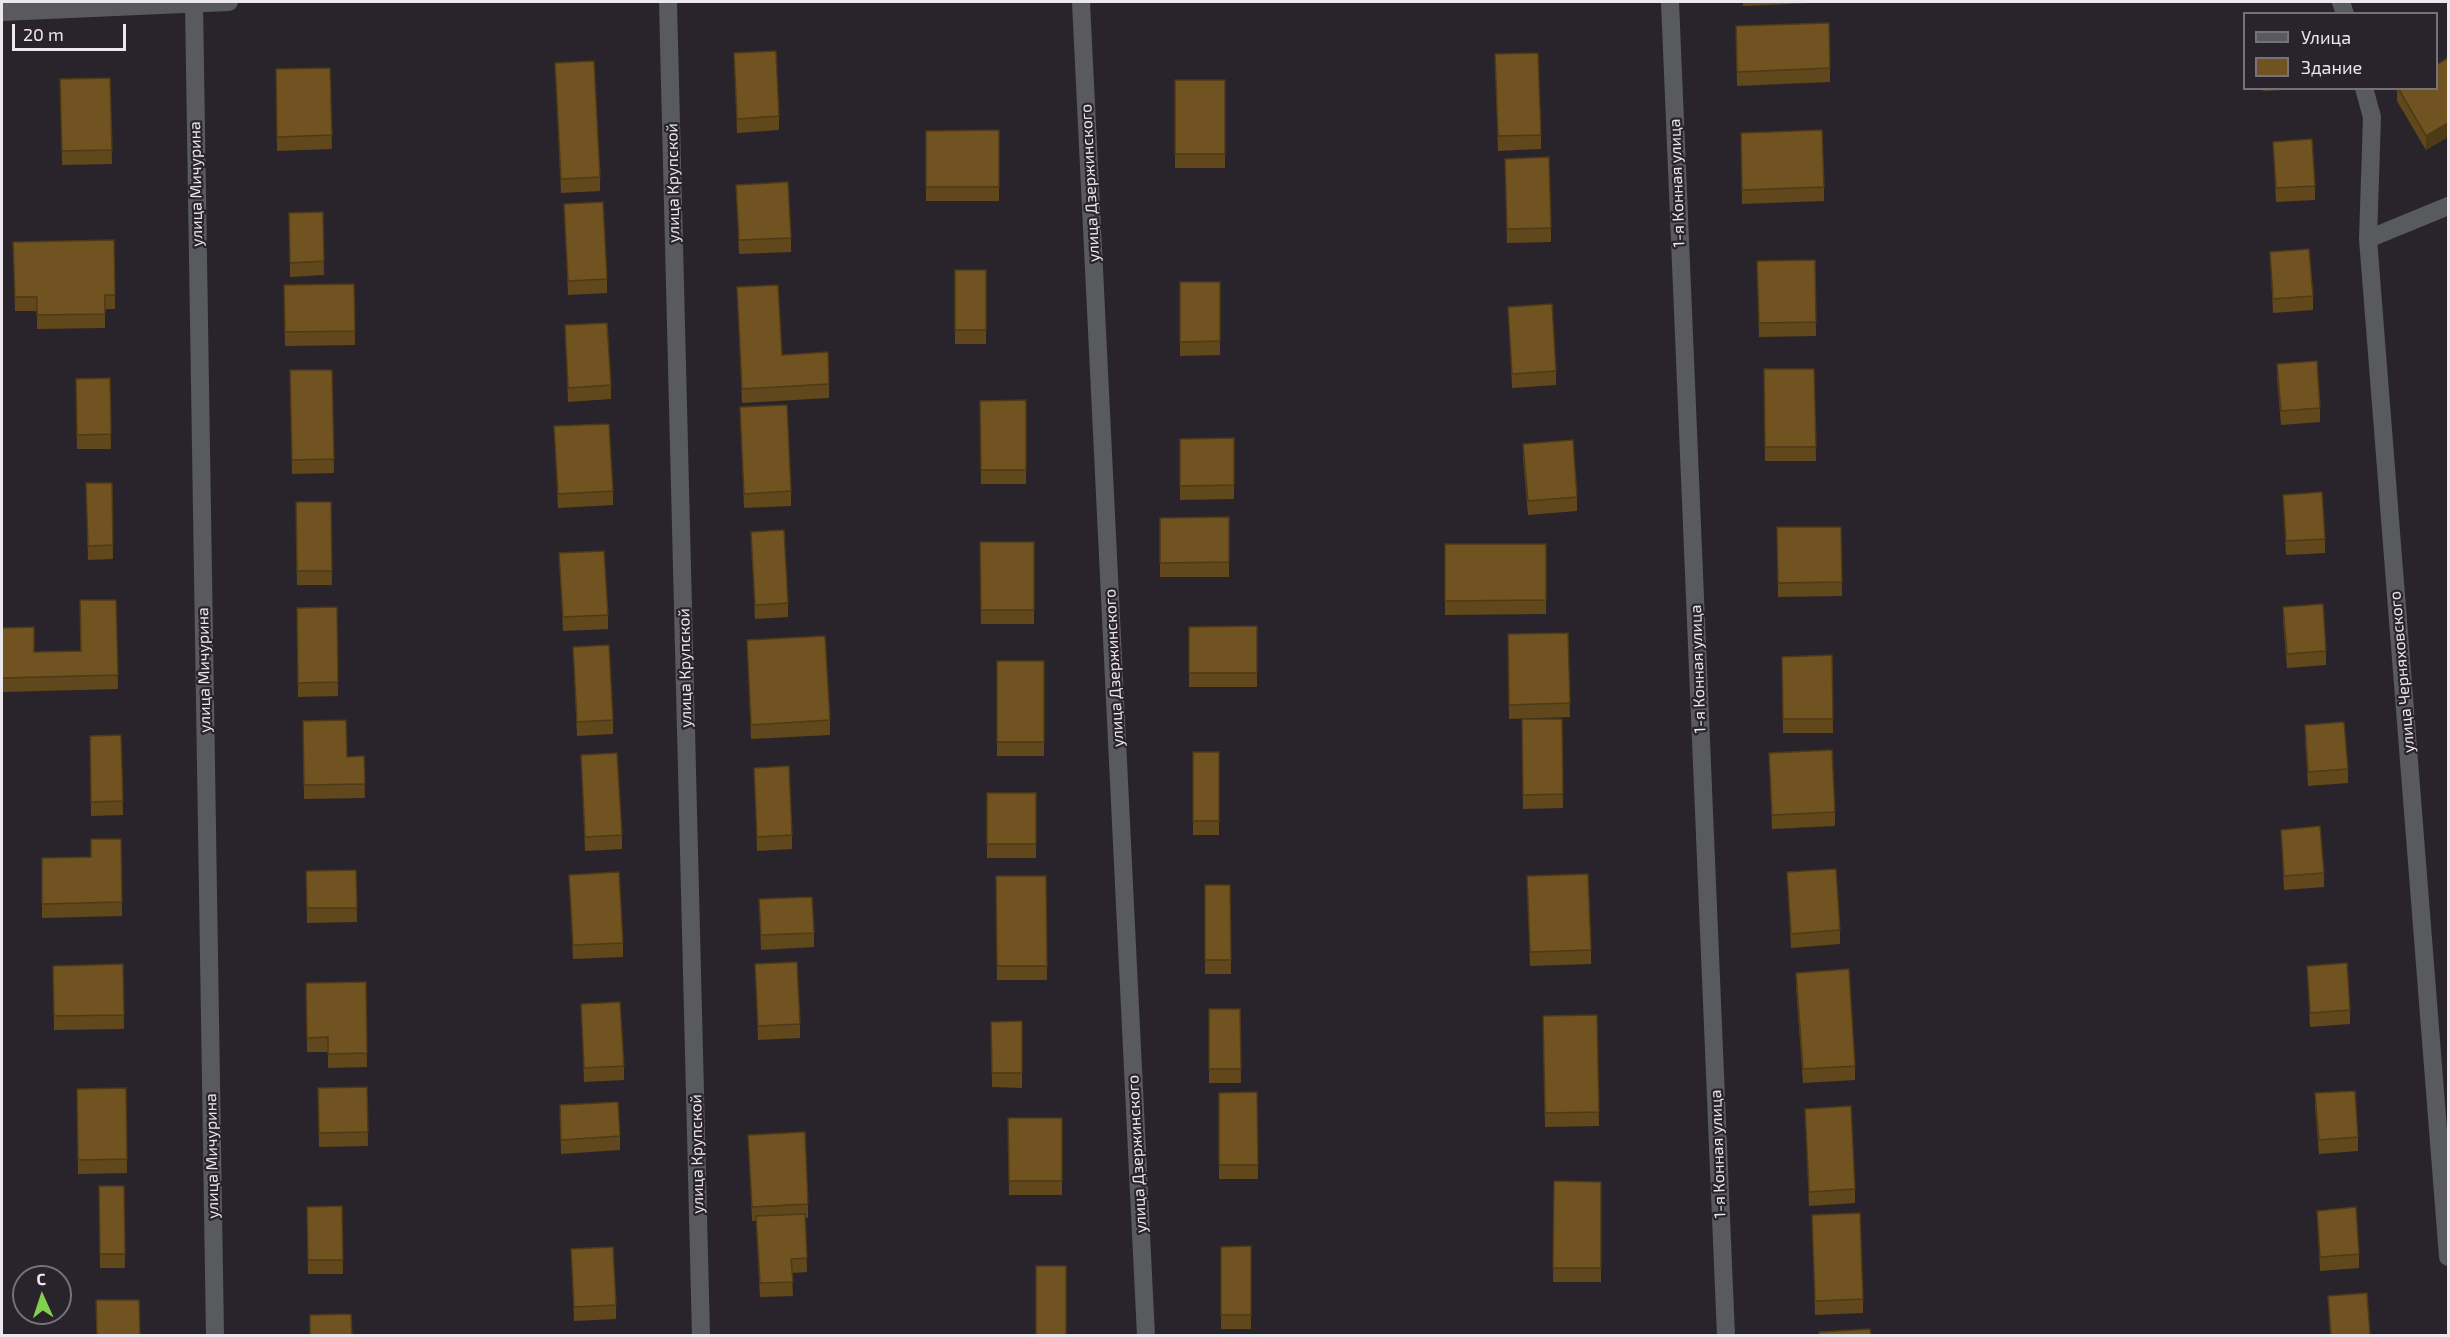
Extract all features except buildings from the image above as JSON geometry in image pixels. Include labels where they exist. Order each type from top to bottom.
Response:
[{"type":"street","points":[[2,12],[229,2]]},
{"type":"street","name":"улица Крупской","points":[[668,2],[701,1335]]},
{"type":"street","name":"улица Дзержинского","points":[[1081,2],[1146,1335]]},
{"type":"street","name":"1-я Конная улица","points":[[1670,2],[1726,1335]]},
{"type":"street","name":"улица Мичурина","points":[[194,4],[215,1335]]},
{"type":"street","name":"улица Черняховского","points":[[2365,90],[2372,117],[2368,239],[2448,1257]]},
{"type":"street","points":[[2368,239],[2448,206]]}]
